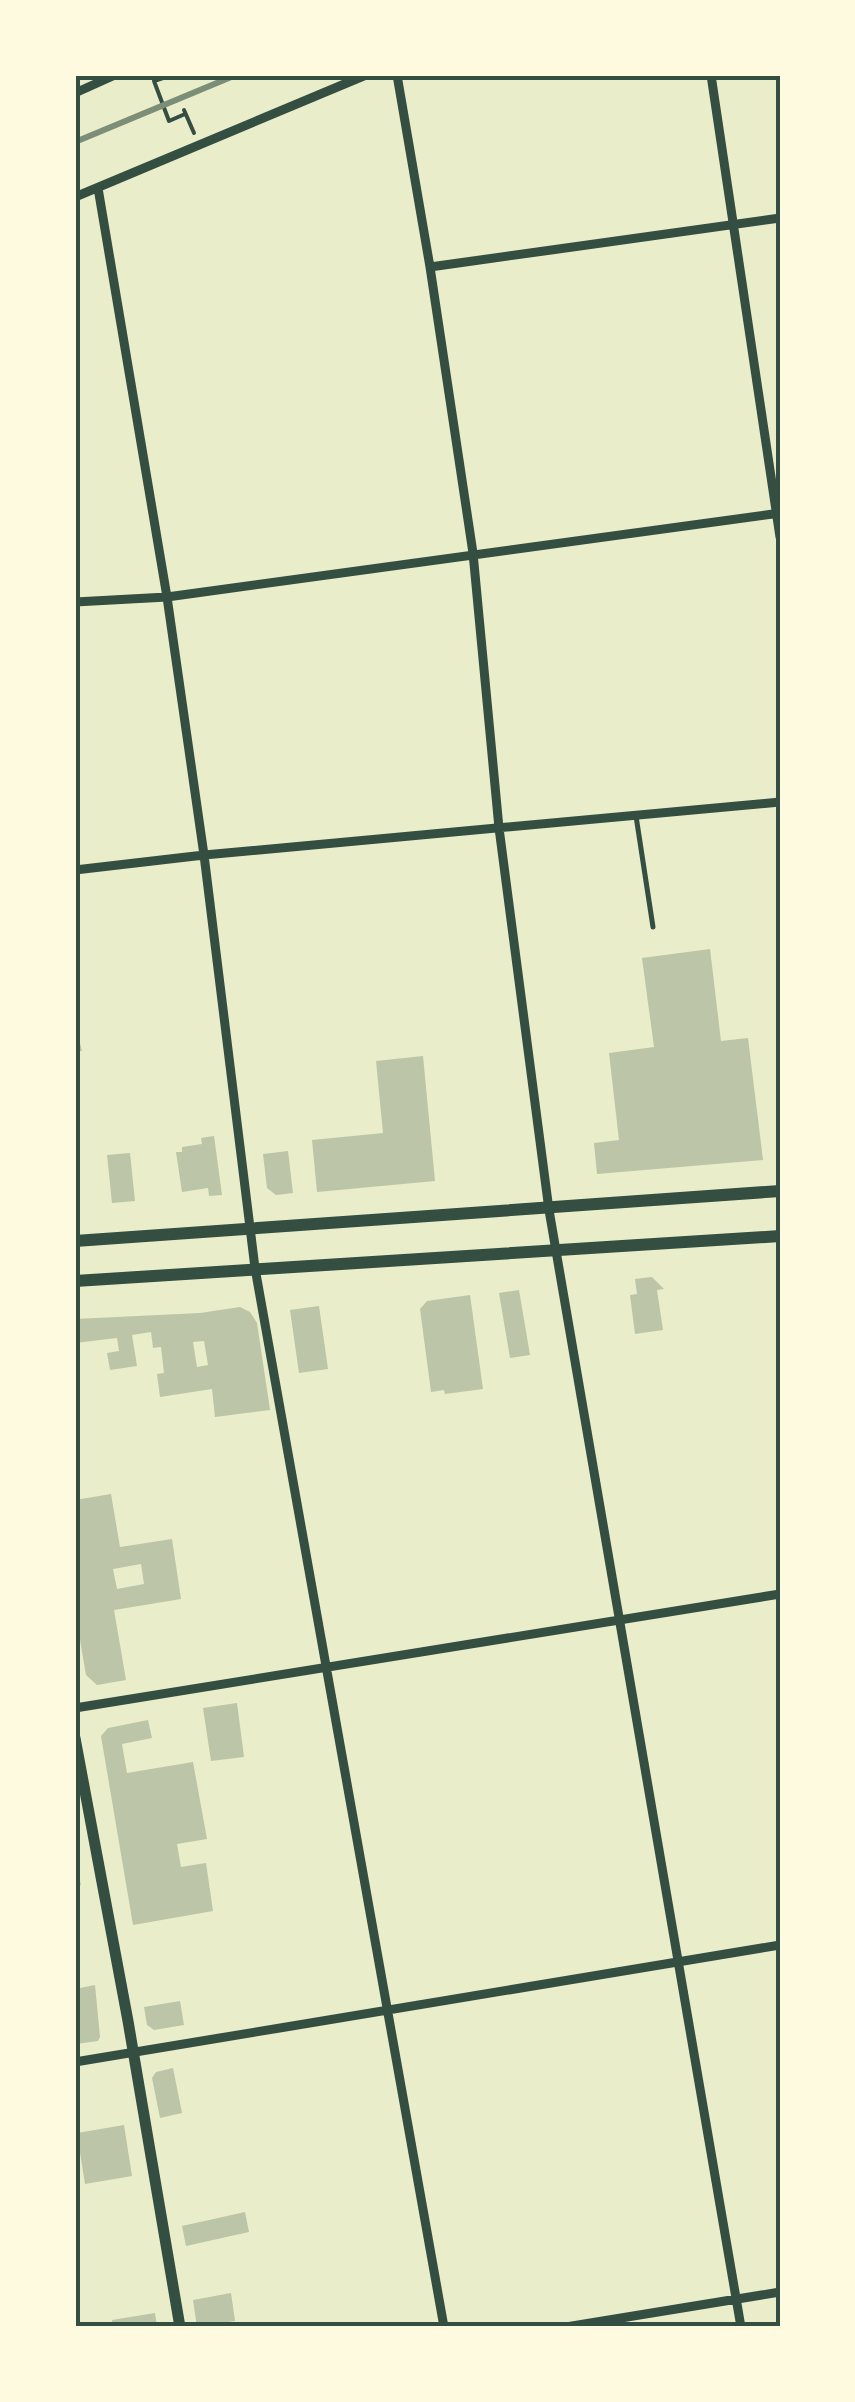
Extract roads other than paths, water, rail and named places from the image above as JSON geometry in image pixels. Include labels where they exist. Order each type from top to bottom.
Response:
[{"type":"main road","points":[[75,1241],[780,1191]]},
{"type":"main road","points":[[75,1281],[780,1236]]},
{"type":"street","points":[[75,93],[99,78],[115,75]]},
{"type":"street","points":[[75,197],[366,75]]},
{"type":"street","points":[[397,75],[474,554],[498,828],[549,1210],[741,2327]]},
{"type":"street","points":[[711,75],[780,537]]},
{"type":"street","points":[[98,188],[167,597],[204,855],[255,1268],[444,2327]]},
{"type":"street","points":[[430,267],[780,218]]},
{"type":"street","points":[[75,602],[167,597],[778,513]]},
{"type":"street","points":[[75,870],[780,802]]},
{"type":"street","points":[[75,1708],[780,1594]]},
{"type":"street","points":[[75,1738],[180,2327]]},
{"type":"street","points":[[75,2062],[780,1945]]},
{"type":"street","points":[[566,2327],[780,2292]]},
{"type":"lane","points":[[636,816],[653,927]]},
{"type":"railway","points":[[75,142],[236,75]]}]
